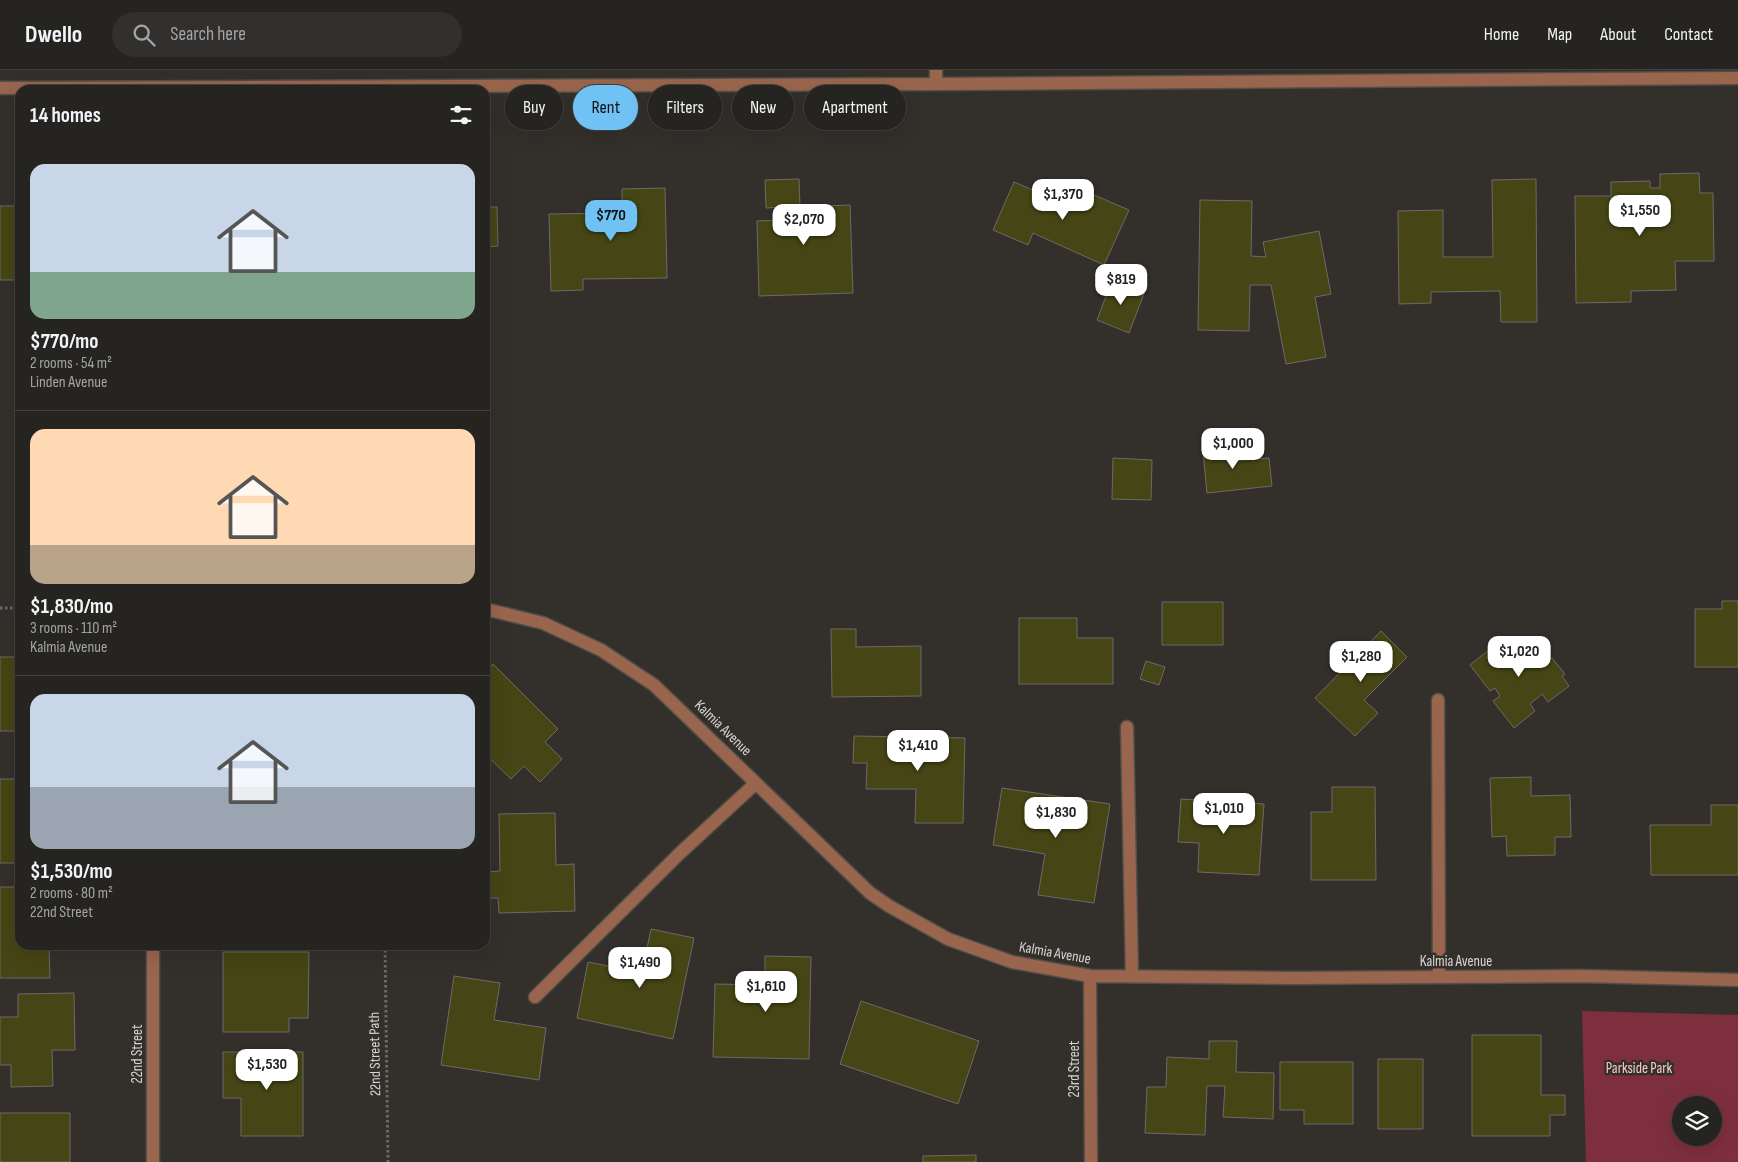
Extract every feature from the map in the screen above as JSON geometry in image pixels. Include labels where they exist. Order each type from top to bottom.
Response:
[{"type":"street","points":[[936,70],[936,84]]},
{"type":"street","points":[[490,86],[1738,78]]},
{"type":"street","points":[[0,88],[15,88]]},
{"type":"street","name":"Kalmia Avenue","points":[[490,610],[543,624],[601,650],[654,684],[870,893],[889,906],[948,939],[1012,962],[1090,976],[1581,976],[1738,980]]},
{"type":"street","points":[[1438,700],[1439,977]]},
{"type":"street","points":[[1127,726],[1132,976]]},
{"type":"street","points":[[535,997],[679,854],[756,783]]},
{"type":"street","name":"22nd Street","points":[[152,950],[153,1162]]},
{"type":"street","name":"23rd Street","points":[[1090,976],[1091,1162]]},
{"type":"path","points":[[0,608],[15,608]]},
{"type":"path","name":"22nd Street Path","points":[[385,950],[388,1162]]},
{"type":"green space","name":"Parkside Park","points":[[1582,1011],[1738,1015],[1738,1162],[1586,1162]]},
{"type":"building","points":[[1699,173],[1700,193],[1713,193],[1714,261],[1675,261],[1676,290],[1631,291],[1631,302],[1576,303],[1575,196],[1611,196],[1611,182],[1650,181],[1650,188],[1660,188],[1660,174]]},
{"type":"building","points":[[799,179],[800,207],[850,205],[853,293],[759,296],[757,221],[783,220],[782,207],[766,208],[765,180]]},
{"type":"building","points":[[1536,179],[1537,322],[1501,322],[1500,291],[1431,292],[1431,303],[1399,304],[1398,211],[1443,210],[1443,257],[1493,257],[1492,180]]},
{"type":"building","points":[[1014,182],[1070,206],[1078,188],[1129,210],[1104,265],[1033,233],[1028,245],[993,230]]},
{"type":"building","points":[[665,188],[667,278],[583,279],[583,290],[551,291],[549,214],[622,213],[622,189]]},
{"type":"building","points":[[1200,200],[1252,201],[1251,256],[1266,257],[1263,242],[1319,231],[1331,294],[1315,297],[1326,357],[1286,364],[1271,285],[1250,285],[1249,331],[1198,330]]},
{"type":"building","points":[[0,206],[15,206],[15,280],[0,280]]},
{"type":"building","points":[[490,207],[497,207],[498,246],[490,247]]},
{"type":"building","points":[[1113,278],[1145,291],[1129,333],[1097,320]]},
{"type":"building","points":[[1227,439],[1229,461],[1269,458],[1272,486],[1207,493],[1202,442]]},
{"type":"building","points":[[1113,458],[1152,460],[1151,500],[1112,499]]},
{"type":"building","points":[[1722,601],[1738,601],[1738,667],[1695,667],[1695,609],[1722,609]]},
{"type":"building","points":[[1162,602],[1223,602],[1223,645],[1162,645]]},
{"type":"building","points":[[1019,618],[1077,618],[1077,638],[1113,638],[1113,684],[1019,684]]},
{"type":"building","points":[[831,629],[856,629],[856,647],[921,646],[921,696],[832,697]]},
{"type":"building","points":[[1381,631],[1407,657],[1364,700],[1378,713],[1355,736],[1315,698]]},
{"type":"building","points":[[1529,637],[1548,661],[1552,658],[1565,674],[1562,676],[1569,686],[1548,702],[1542,694],[1530,704],[1535,711],[1514,728],[1493,701],[1500,696],[1495,688],[1490,691],[1470,665],[1501,640],[1510,651]]},
{"type":"building","points":[[0,657],[15,657],[15,731],[0,731]]},
{"type":"building","points":[[1146,661],[1165,667],[1159,685],[1140,679]]},
{"type":"building","points":[[493,664],[558,729],[545,742],[562,759],[540,782],[524,766],[511,779],[490,759],[490,667]]},
{"type":"building","points":[[854,736],[965,738],[963,823],[915,823],[916,789],[866,789],[867,763],[853,763]]},
{"type":"building","points":[[1531,777],[1531,796],[1570,795],[1571,837],[1555,837],[1555,855],[1507,856],[1506,836],[1492,837],[1490,778]]},
{"type":"building","points":[[0,779],[15,779],[15,863],[0,863]]},
{"type":"building","points":[[1332,787],[1375,787],[1376,880],[1311,880],[1311,812],[1332,812]]},
{"type":"building","points":[[1002,788],[1110,804],[1094,903],[1038,895],[1045,854],[993,845]]},
{"type":"building","points":[[1181,799],[1264,804],[1259,875],[1198,872],[1199,843],[1178,842]]},
{"type":"building","points":[[1711,805],[1738,805],[1738,875],[1651,875],[1650,825],[1711,825]]},
{"type":"building","points":[[555,813],[556,865],[574,864],[575,911],[499,913],[498,898],[490,898],[490,872],[500,871],[499,814]]},
{"type":"building","points":[[0,887],[15,887],[15,950],[49,950],[50,978],[0,978]]},
{"type":"building","points":[[651,929],[694,938],[673,1039],[577,1018],[588,962],[642,973]]},
{"type":"building","points":[[223,952],[309,952],[308,1018],[289,1018],[289,1032],[223,1032]]},
{"type":"building","points":[[765,956],[811,957],[809,1059],[713,1057],[715,984],[765,985]]},
{"type":"building","points":[[454,976],[500,983],[494,1020],[546,1028],[539,1080],[441,1065]]},
{"type":"building","points":[[74,993],[75,1050],[52,1050],[53,1086],[11,1087],[11,1065],[0,1065],[0,1017],[18,1017],[18,994]]},
{"type":"building","points":[[861,1001],[979,1041],[958,1104],[840,1064]]},
{"type":"building","points":[[1472,1035],[1541,1035],[1541,1095],[1565,1095],[1565,1115],[1550,1115],[1550,1136],[1472,1136]]},
{"type":"building","points":[[1209,1041],[1237,1041],[1236,1072],[1274,1073],[1273,1119],[1223,1117],[1225,1086],[1207,1086],[1205,1135],[1145,1133],[1147,1087],[1166,1087],[1167,1057],[1209,1059]]},
{"type":"building","points":[[223,1052],[303,1052],[303,1136],[241,1136],[241,1098],[223,1098]]},
{"type":"building","points":[[1378,1059],[1423,1059],[1423,1129],[1378,1129]]},
{"type":"building","points":[[1280,1062],[1353,1062],[1353,1124],[1304,1124],[1304,1110],[1280,1110]]},
{"type":"building","points":[[0,1113],[70,1113],[70,1162],[0,1162]]},
{"type":"building","points":[[976,1155],[976,1162],[923,1162],[923,1156]]}]
